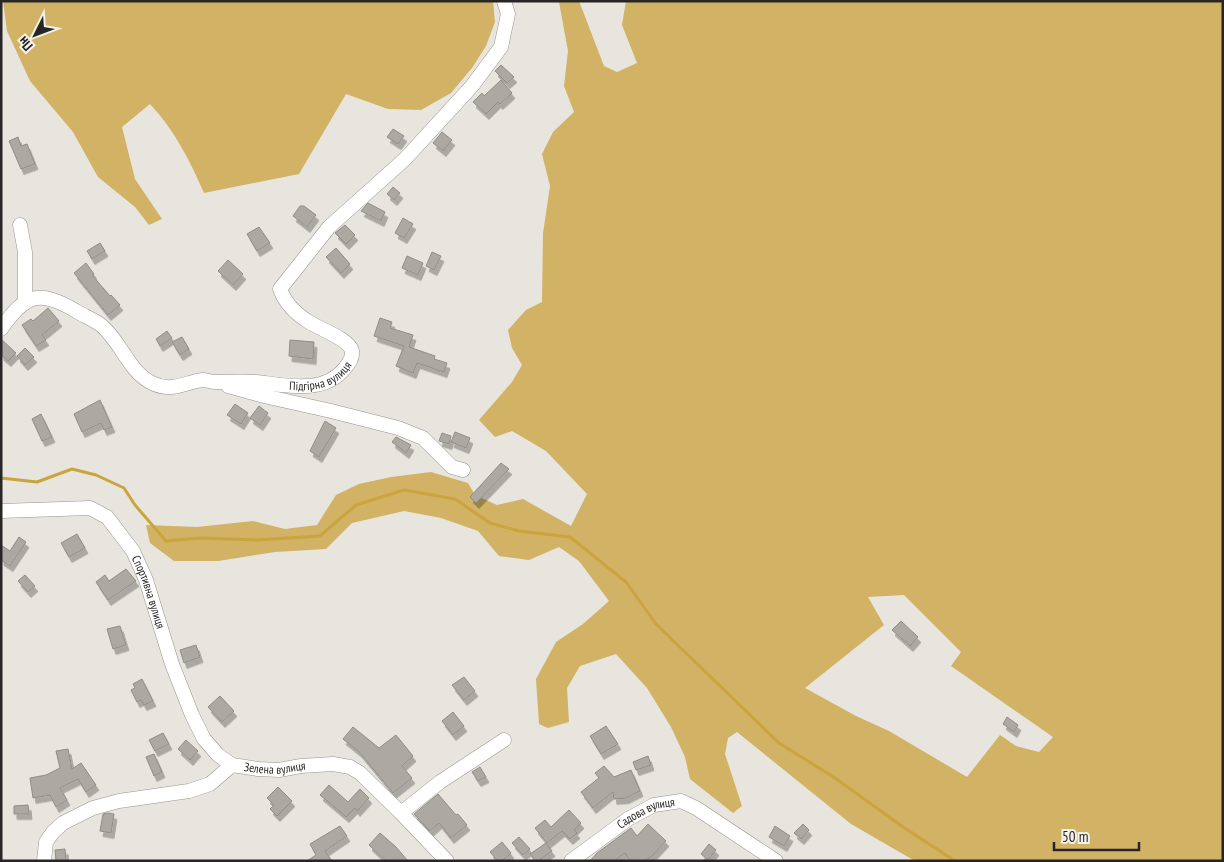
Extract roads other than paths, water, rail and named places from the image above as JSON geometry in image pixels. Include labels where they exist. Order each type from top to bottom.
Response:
[{"type":"street","name":"Підгірна вулиця","points":[[25,303],[33,298],[46,297],[66,305],[102,327],[138,373],[151,383],[167,388],[204,380],[302,387],[330,381],[343,372],[351,360],[352,350],[346,342],[307,322],[291,308],[283,298],[280,289],[329,227],[405,159],[472,86],[501,47],[508,14],[504,1]]},
{"type":"street","points":[[1,329],[12,314],[25,303],[25,252],[20,225]]},
{"type":"street","points":[[213,382],[398,428],[423,438],[452,467],[463,470]]},
{"type":"street","name":"Спортивна вулиця","points":[[1,511],[90,508],[107,516],[133,551],[146,580],[172,664],[192,716],[204,739],[218,754],[232,764]]},
{"type":"street","points":[[401,813],[440,782],[504,740]]},
{"type":"street","name":"Зелена вулиця","points":[[44,861],[46,842],[52,832],[63,823],[93,808],[119,801],[189,791],[210,784],[232,764],[258,770],[279,770],[301,766],[333,764],[350,767],[360,773],[447,861]]},
{"type":"street","name":"Садова вулиця","points":[[571,861],[628,819],[654,805],[681,801],[696,808],[776,861]]},
{"type":"waterway","points":[[1,478],[37,482],[72,469],[96,475],[124,488],[135,505],[166,541],[201,538],[257,540],[320,536],[356,505],[404,490],[455,499],[490,523],[519,531],[570,537],[626,582],[656,624],[779,743],[835,778],[903,827],[955,861]]}]
